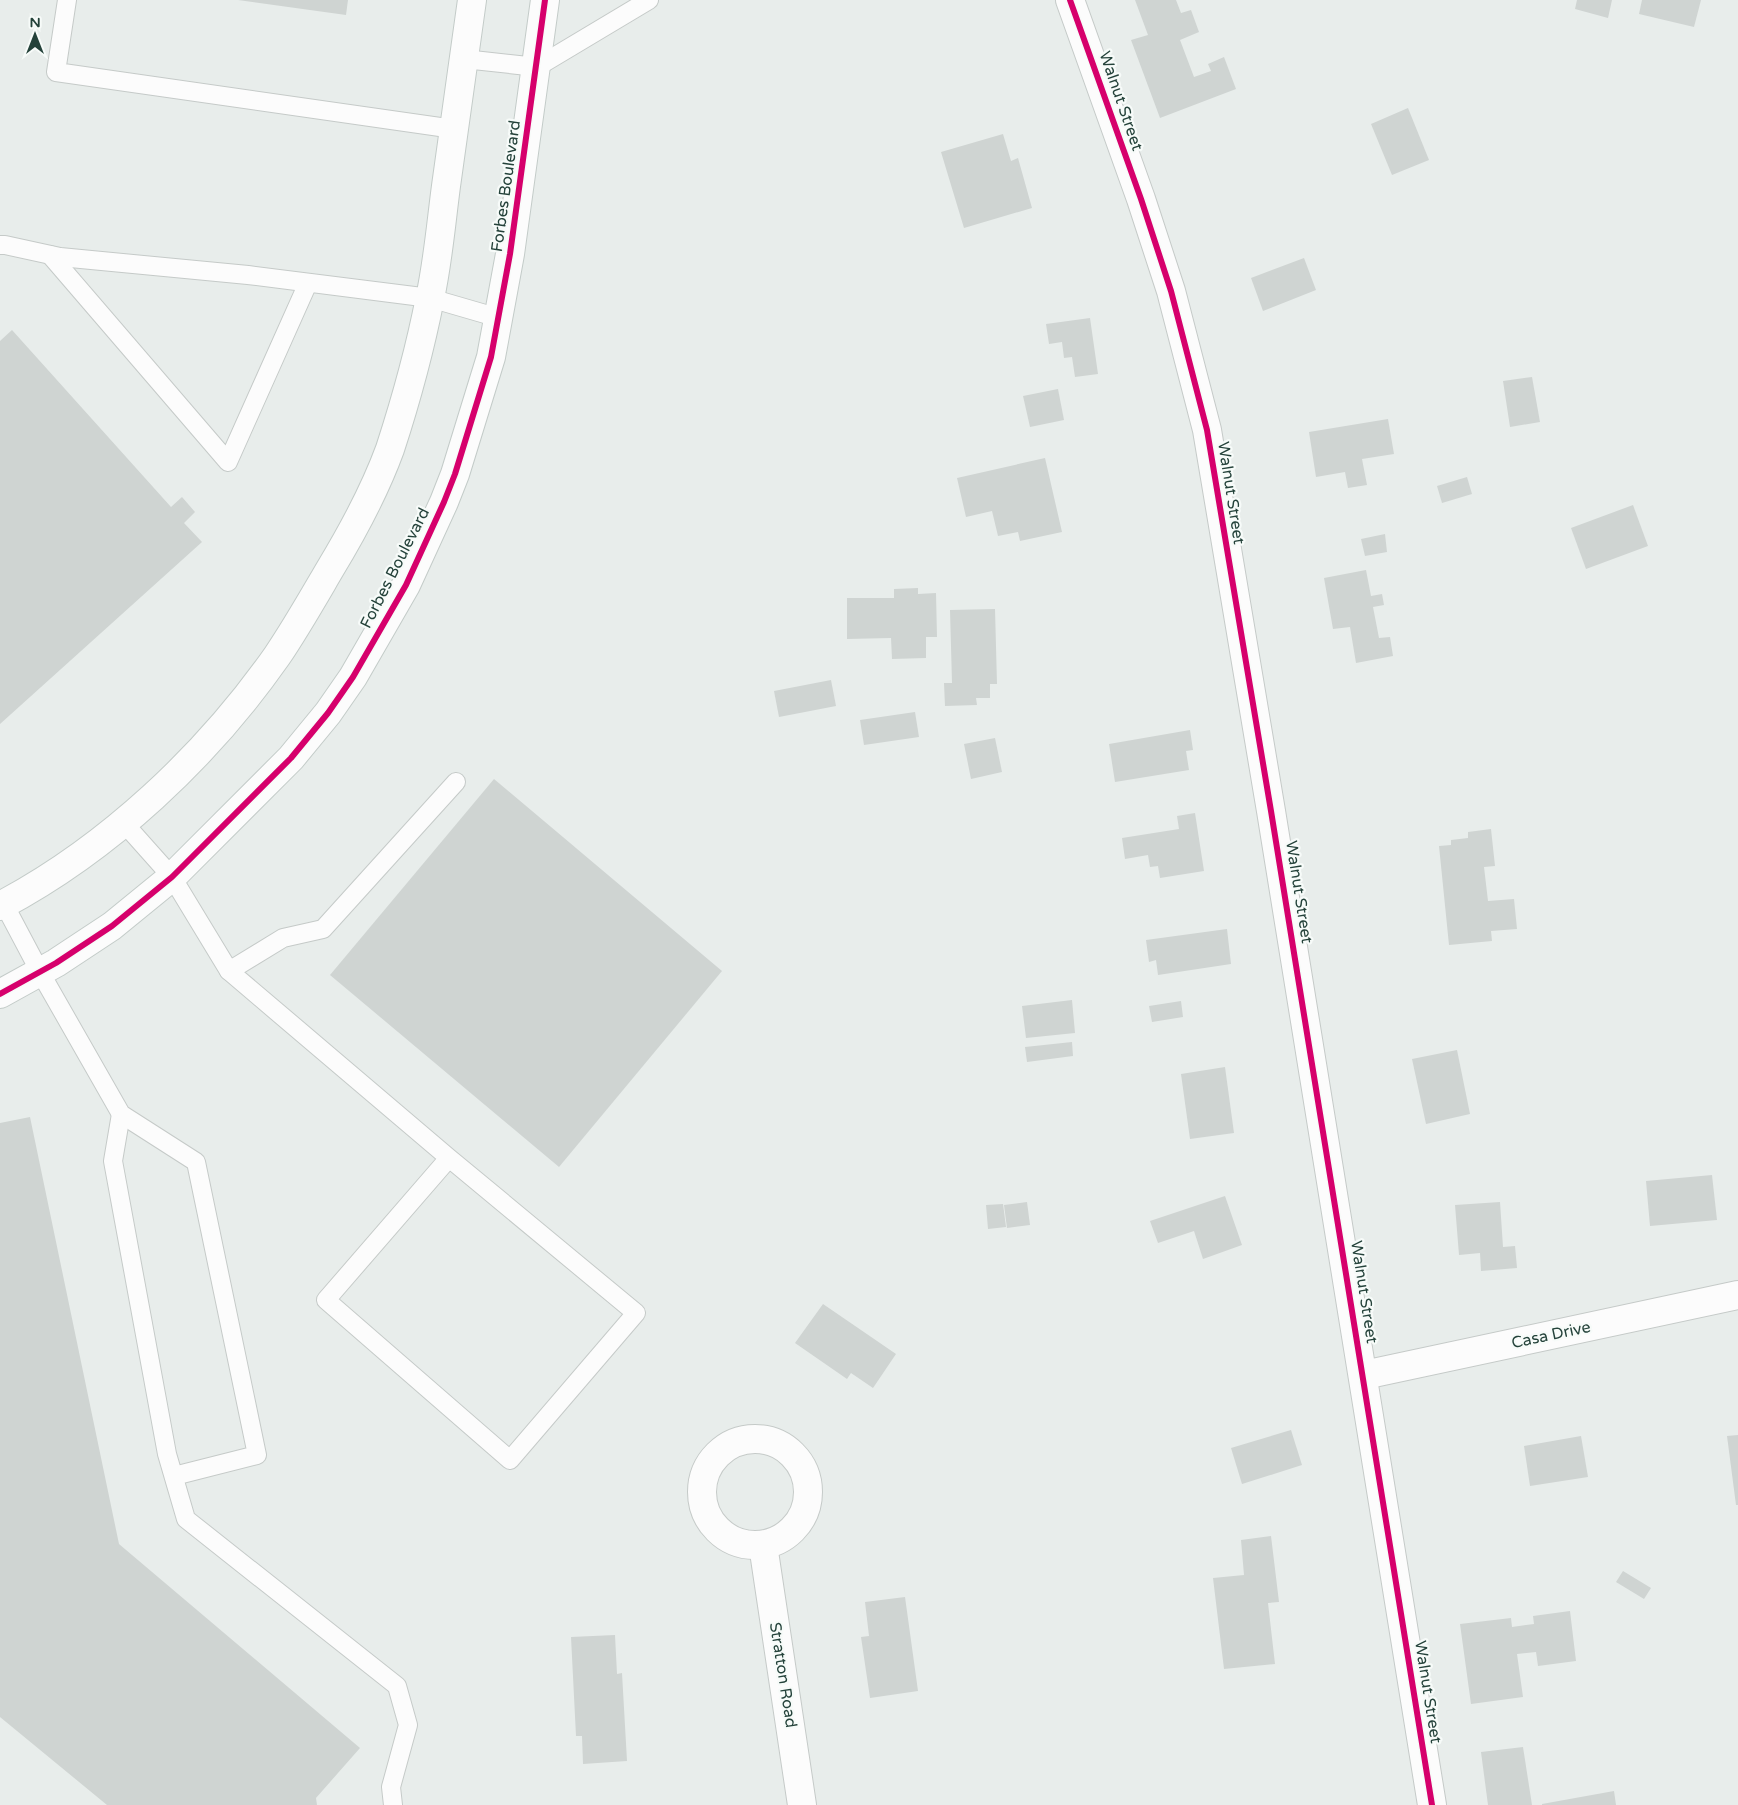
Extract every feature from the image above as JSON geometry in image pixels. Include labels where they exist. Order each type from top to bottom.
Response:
[{"type":"street","points":[[2,905],[18,897],[104,838],[182,769],[215,733],[276,657],[309,606],[346,542],[389,451],[405,399],[430,298],[472,0]]},
{"type":"street","name":"Forbes Boulevard","points":[[0,994],[40,972],[112,926],[172,877],[291,758],[328,713],[353,677],[406,585],[444,502],[458,466],[481,392],[499,318],[510,254],[545,0]]},
{"type":"street","name":"Walnut Street","points":[[1070,0],[1141,199],[1171,291],[1207,430],[1272,811],[1432,1805]]},
{"type":"street","name":"Casa Drive","points":[[1364,1375],[1738,1296]]},
{"type":"street","name":"Stratton Road","points":[[763,1545],[802,1805]]},
{"type":"lane","points":[[67,0],[56,72],[454,129]]},
{"type":"lane","points":[[464,58],[537,67],[649,0]]},
{"type":"lane","points":[[0,245],[50,255],[248,275],[430,298],[499,318]]},
{"type":"lane","points":[[50,255],[228,462],[308,283]]},
{"type":"lane","points":[[229,971],[283,938],[323,929],[456,782]]},
{"type":"lane","points":[[122,822],[172,877],[229,971],[449,1158],[636,1313],[510,1460],[326,1300],[449,1158]]},
{"type":"lane","points":[[2,905],[121,1114],[196,1162],[257,1455],[174,1476]]},
{"type":"lane","points":[[121,1114],[113,1161],[167,1454],[186,1519],[396,1686],[408,1725],[391,1787],[394,1805]]},
{"type":"building","points":[[238,0],[348,0],[346,15]]},
{"type":"building","points":[[1135,0],[1176,0],[1181,13],[1191,10],[1199,32],[1180,40],[1194,77],[1211,71],[1208,64],[1224,57],[1236,89],[1160,118],[1131,40],[1148,35]]},
{"type":"building","points":[[1577,0],[1612,0],[1608,18],[1575,9]]},
{"type":"building","points":[[1642,0],[1701,0],[1694,27],[1639,14]]},
{"type":"building","points":[[1408,108],[1429,160],[1392,175],[1371,124]]},
{"type":"building","points":[[1003,134],[1011,161],[1018,158],[1032,208],[964,228],[941,152]]},
{"type":"building","points":[[1304,258],[1316,290],[1263,311],[1251,278]]},
{"type":"building","points":[[1090,318],[1098,374],[1075,377],[1072,357],[1064,358],[1062,342],[1049,344],[1046,324]]},
{"type":"building","points":[[12,330],[171,507],[182,497],[195,512],[184,523],[202,542],[0,724],[0,341]]},
{"type":"building","points":[[1532,377],[1540,422],[1510,427],[1503,381]]},
{"type":"building","points":[[1058,389],[1064,420],[1030,427],[1023,396]]},
{"type":"building","points":[[1388,419],[1394,454],[1362,459],[1367,485],[1348,488],[1345,472],[1316,477],[1309,432]]},
{"type":"building","points":[[1045,458],[1062,532],[1020,541],[1018,532],[998,536],[992,511],[966,517],[957,478]]},
{"type":"building","points":[[1467,477],[1472,494],[1442,503],[1437,486]]},
{"type":"building","points":[[1633,505],[1648,546],[1586,569],[1571,528]]},
{"type":"building","points":[[1385,534],[1387,552],[1365,556],[1361,539]]},
{"type":"building","points":[[1366,570],[1371,596],[1382,594],[1384,605],[1373,607],[1379,638],[1390,637],[1393,656],[1356,663],[1350,627],[1333,629],[1324,578]]},
{"type":"building","points":[[918,588],[918,594],[936,593],[937,637],[926,637],[926,658],[892,659],[891,638],[847,639],[847,598],[894,598],[894,589]]},
{"type":"building","points":[[995,609],[997,684],[990,684],[990,698],[976,698],[977,705],[945,706],[944,683],[952,683],[950,610]]},
{"type":"building","points":[[831,680],[836,706],[779,717],[774,691]]},
{"type":"building","points":[[915,712],[919,737],[864,745],[860,720]]},
{"type":"building","points":[[1190,730],[1193,750],[1186,751],[1189,770],[1115,782],[1109,744]]},
{"type":"building","points":[[995,738],[1002,772],[971,779],[964,744]]},
{"type":"building","points":[[494,779],[722,971],[559,1167],[330,975]]},
{"type":"building","points":[[1195,813],[1204,871],[1160,878],[1158,866],[1150,867],[1148,855],[1125,859],[1122,838],[1179,829],[1177,816]]},
{"type":"building","points":[[1491,829],[1495,866],[1484,867],[1488,901],[1514,899],[1517,929],[1491,931],[1492,941],[1449,945],[1439,846],[1451,845],[1451,840],[1468,838],[1468,832]]},
{"type":"building","points":[[1227,929],[1231,964],[1158,975],[1156,960],[1149,962],[1146,940]]},
{"type":"building","points":[[1072,1000],[1075,1033],[1026,1038],[1022,1006]]},
{"type":"building","points":[[1181,1001],[1183,1017],[1152,1022],[1149,1006]]},
{"type":"building","points":[[1072,1042],[1073,1056],[1027,1062],[1025,1047]]},
{"type":"building","points":[[1457,1050],[1470,1114],[1426,1124],[1412,1059]]},
{"type":"building","points":[[1225,1067],[1234,1133],[1190,1139],[1181,1074]]},
{"type":"building","points":[[30,1117],[119,1544],[360,1748],[316,1798],[317,1805],[107,1805],[0,1717],[0,1123]]},
{"type":"building","points":[[1712,1175],[1717,1220],[1650,1226],[1646,1181]]},
{"type":"building","points":[[1225,1196],[1242,1245],[1203,1259],[1194,1231],[1158,1243],[1150,1221]]},
{"type":"building","points":[[1027,1202],[1030,1225],[1007,1228],[1004,1205]]},
{"type":"building","points":[[1500,1202],[1503,1247],[1515,1246],[1517,1268],[1481,1271],[1480,1253],[1459,1255],[1455,1205]]},
{"type":"building","points":[[1003,1204],[1006,1227],[988,1229],[986,1205]]},
{"type":"building","points":[[823,1304],[896,1354],[873,1388],[851,1373],[847,1379],[795,1343]]},
{"type":"building","points":[[1291,1430],[1302,1465],[1242,1484],[1231,1448]]},
{"type":"building","points":[[1738,1435],[1738,1505],[1736,1505],[1727,1436]]},
{"type":"building","points":[[1581,1436],[1588,1477],[1530,1486],[1524,1446]]},
{"type":"building","points":[[1271,1536],[1279,1602],[1268,1603],[1275,1664],[1224,1669],[1213,1578],[1244,1575],[1241,1540]]},
{"type":"building","points":[[1623,1571],[1651,1588],[1644,1599],[1616,1582]]},
{"type":"building","points":[[905,1597],[918,1691],[870,1698],[861,1637],[869,1636],[865,1602]]},
{"type":"building","points":[[1570,1611],[1576,1661],[1538,1666],[1536,1652],[1517,1654],[1523,1697],[1471,1704],[1460,1624],[1511,1618],[1512,1627],[1534,1624],[1533,1616]]},
{"type":"building","points":[[615,1635],[617,1674],[622,1673],[627,1761],[583,1764],[582,1736],[576,1736],[571,1637]]},
{"type":"building","points":[[1523,1747],[1532,1805],[1488,1805],[1481,1752]]},
{"type":"building","points":[[1614,1791],[1616,1805],[1542,1805],[1542,1804]]},
{"type":"cycle path","points":[[0,994],[56,963],[112,926],[172,877],[291,758],[328,713],[353,677],[406,585],[455,474],[491,357],[510,254],[545,0]]},
{"type":"cycle path","points":[[1070,0],[1141,199],[1171,291],[1207,430],[1271,811],[1432,1805]]}]
